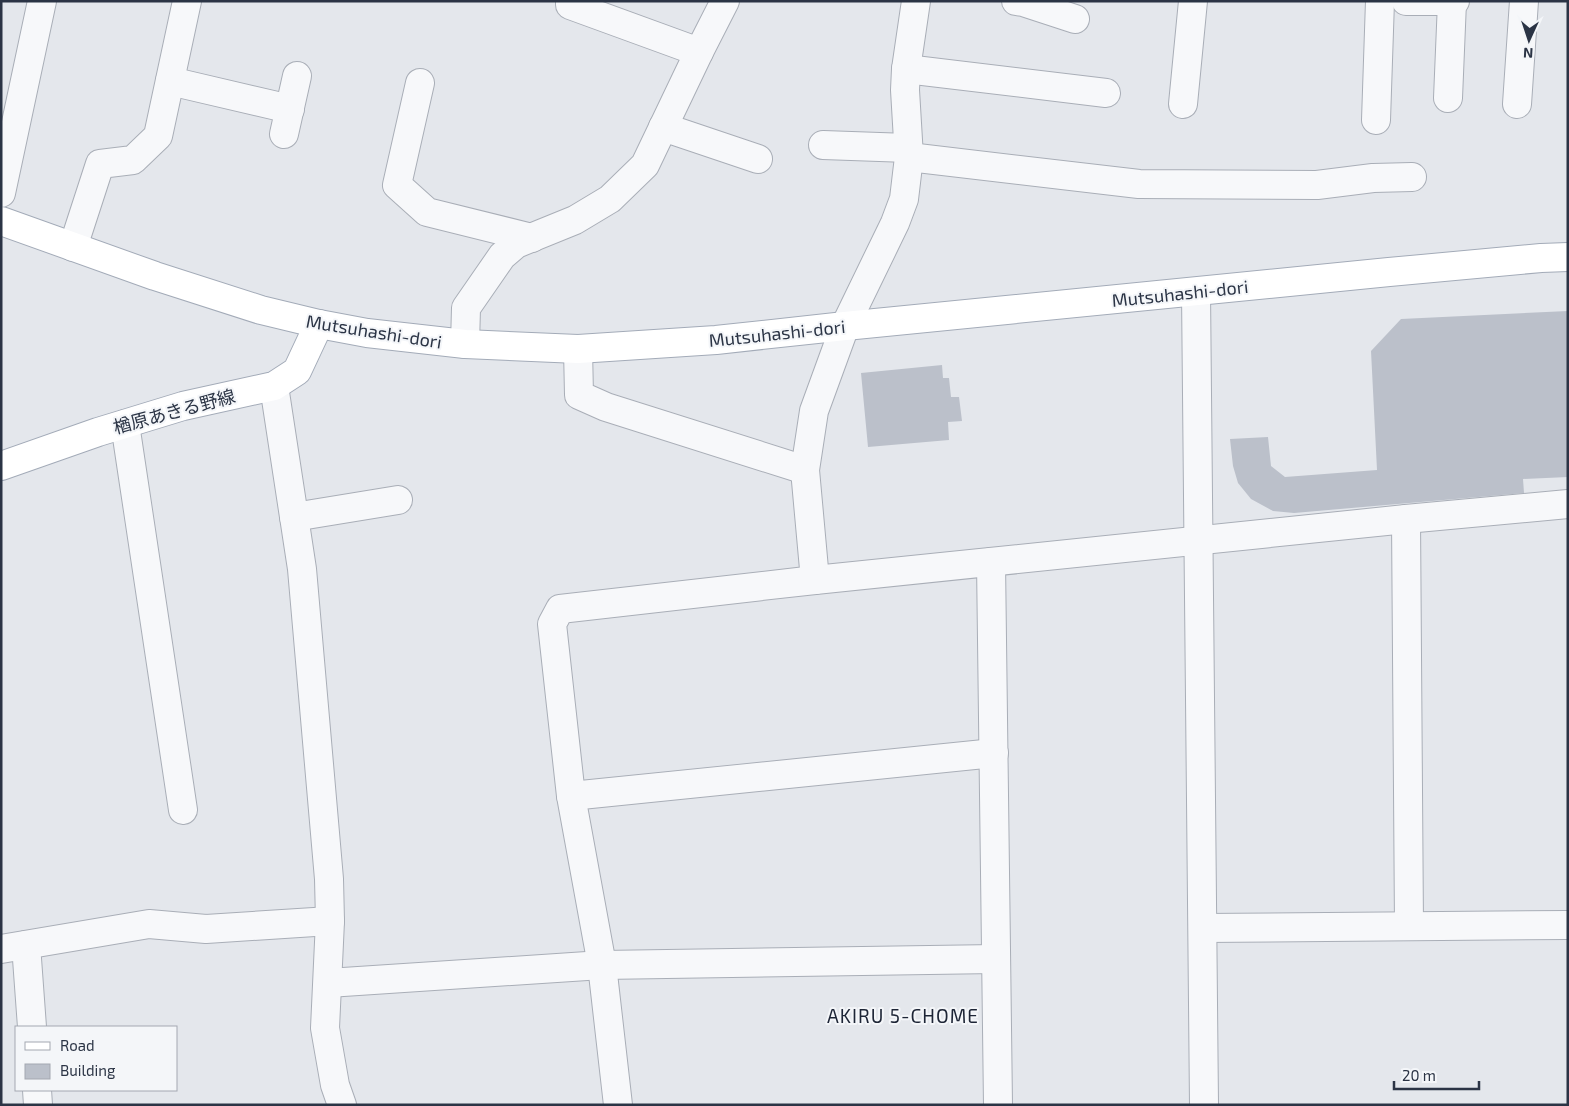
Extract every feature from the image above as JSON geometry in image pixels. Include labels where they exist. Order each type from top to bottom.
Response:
[{"type":"main road","name":"Mutsuhashi-dori","points":[[1,221],[155,276],[261,310],[319,324],[367,333],[465,344],[578,349],[716,340],[1437,268],[1568,257]]},
{"type":"main road","name":"楢原あきる野線","points":[[1,466],[183,406],[274,386],[296,371],[319,324]]},
{"type":"street","points":[[1,193],[42,1]]},
{"type":"street","points":[[73,247],[100,164],[133,160],[158,136],[187,1]]},
{"type":"street","points":[[570,1],[570,5],[699,52]]},
{"type":"street","points":[[465,344],[466,308],[502,256],[516,244],[575,220],[610,199],[645,165],[725,1]]},
{"type":"street","points":[[815,580],[805,470],[814,411],[845,326],[904,199],[909,152],[905,90],[906,69],[916,1]]},
{"type":"street","points":[[1016,1],[1075,19]]},
{"type":"street","points":[[1183,104],[1193,1]]},
{"type":"street","points":[[1376,120],[1380,1]]},
{"type":"street","points":[[1406,1],[1454,2],[1448,98]]},
{"type":"street","points":[[1517,104],[1524,1]]},
{"type":"street","points":[[906,69],[1106,93]]},
{"type":"street","points":[[170,81],[287,122],[298,76]]},
{"type":"street","points":[[420,83],[397,185],[427,212],[532,238]]},
{"type":"street","points":[[664,127],[758,159]]},
{"type":"street","points":[[823,145],[909,152],[1139,184],[1317,185],[1373,178],[1412,177]]},
{"type":"street","points":[[1196,292],[1204,1105]]},
{"type":"street","points":[[578,349],[579,395],[606,407],[805,470]]},
{"type":"street","points":[[274,386],[303,578],[329,879],[330,921],[325,1028],[335,1085],[342,1105]]},
{"type":"street","points":[[125,424],[183,810]]},
{"type":"street","points":[[294,518],[398,500]]},
{"type":"street","points":[[618,1105],[602,965],[571,796],[552,624],[560,609],[815,580],[1406,518],[1568,504]]},
{"type":"street","points":[[1406,518],[1409,926]]},
{"type":"street","points":[[991,562],[998,1105]]},
{"type":"street","points":[[571,796],[994,754]]},
{"type":"street","points":[[32,1026],[14,947],[149,924],[206,929],[330,921]]},
{"type":"street","points":[[1202,928],[1568,925]]},
{"type":"street","points":[[328,983],[602,965],[996,959]]},
{"type":"street","points":[[36,1091],[38,1105]]},
{"type":"building","points":[[1568,311],[1568,477],[1523,479],[1524,493],[1294,513],[1273,511],[1251,499],[1238,483],[1233,466],[1230,439],[1268,437],[1271,466],[1285,477],[1377,470],[1371,351],[1401,319]]},
{"type":"building","points":[[942,365],[943,378],[949,378],[951,397],[959,397],[962,421],[948,422],[949,440],[868,447],[861,373]]},
{"type":"district","name":"AKIRU 5-CHOME","points":[[903,1015]]}]
